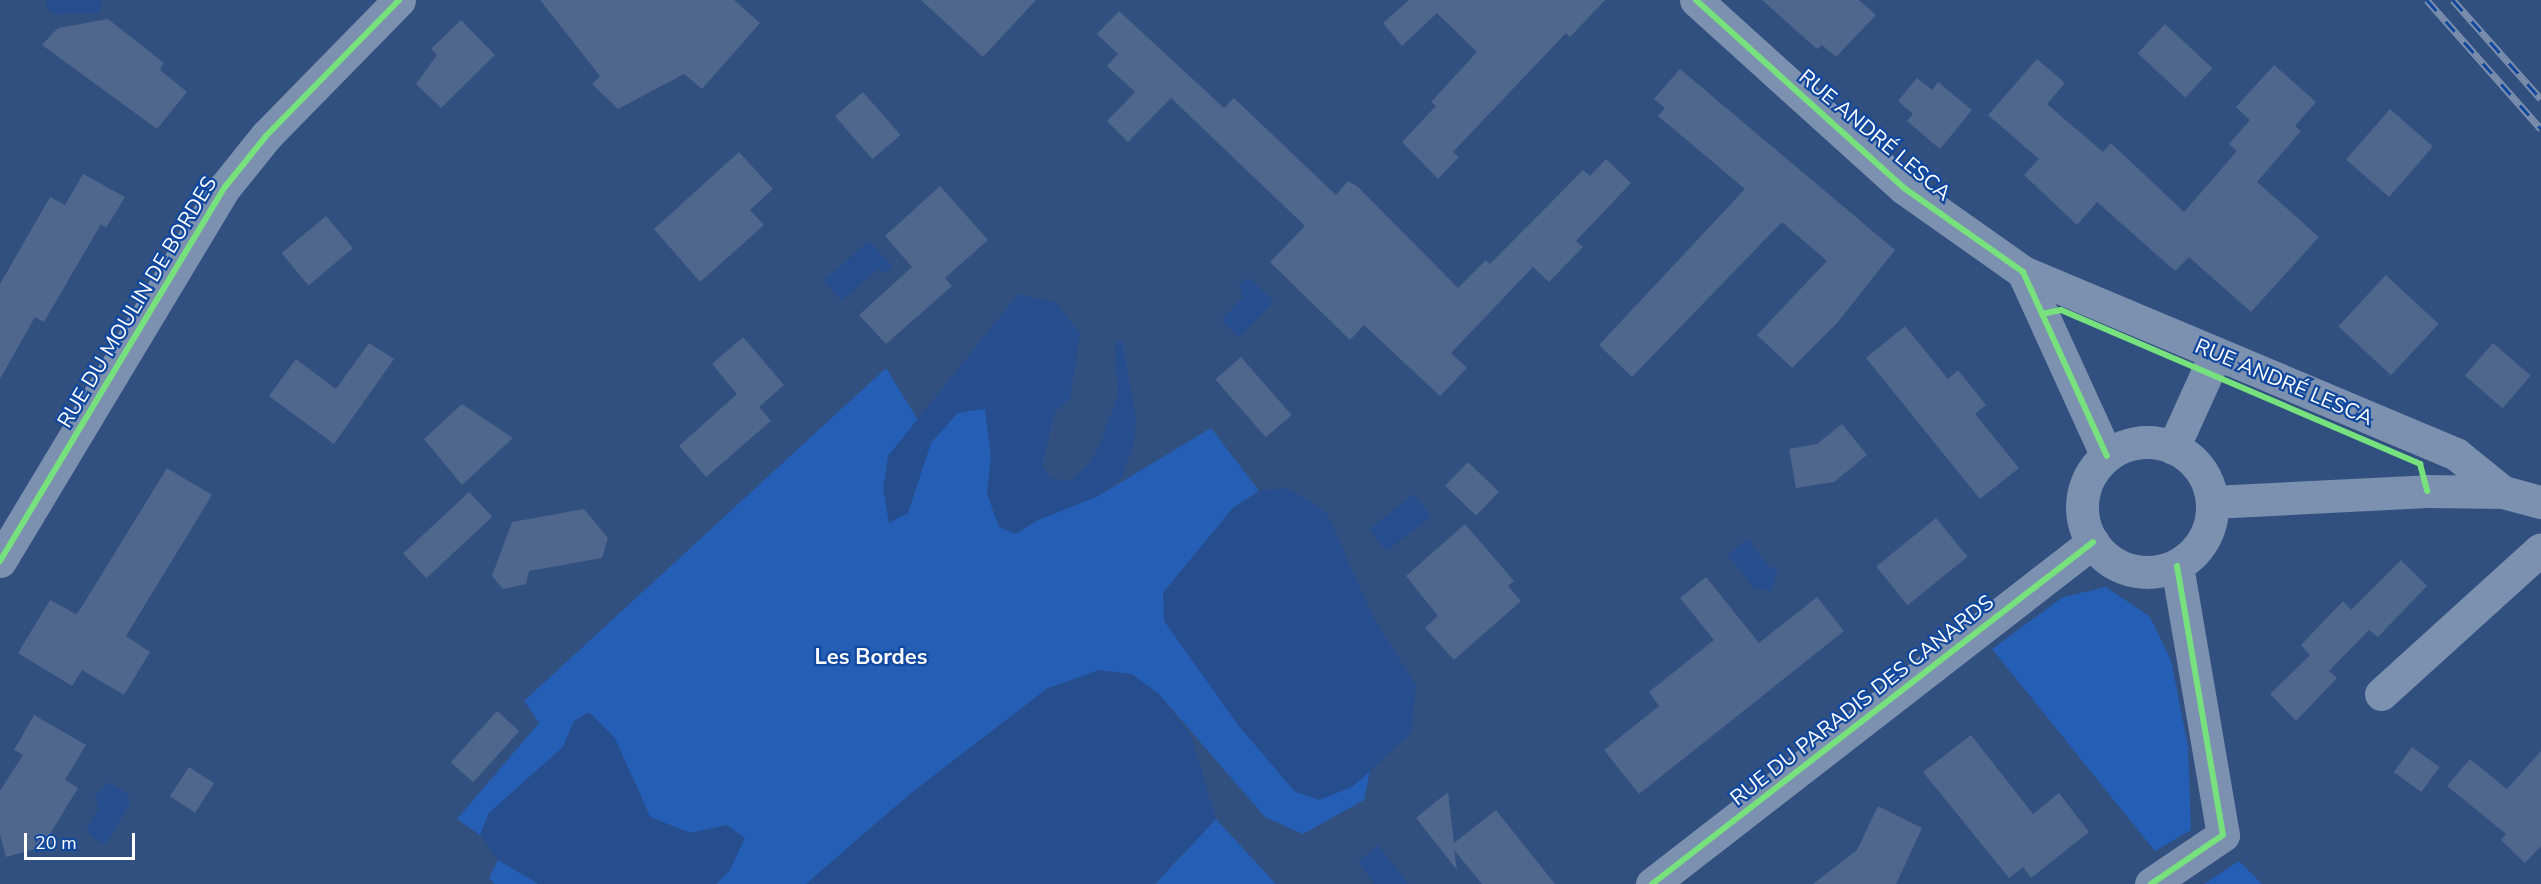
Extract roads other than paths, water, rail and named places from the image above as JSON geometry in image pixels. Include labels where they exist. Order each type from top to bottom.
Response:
[{"type":"street","name":"RUE DU MOULIN DE BORDES","points":[[0,561],[225,187],[266,136],[399,0]]},
{"type":"street","name":"RUE ANDRÉ LESCA","points":[[1696,0],[1904,188],[2023,272],[2456,454],[2503,492]]},
{"type":"street","points":[[2023,272],[2107,456]]},
{"type":"street","points":[[2173,448],[2216,353]]},
{"type":"street","points":[[2139,443],[2173,448],[2200,470],[2212,502],[2204,539],[2177,566],[2159,572],[2121,567],[2092,542],[2082,506],[2094,470],[2107,456],[2139,443]]},
{"type":"street","name":"RUE ANDRÉ LESCA","points":[[2212,502],[2427,491],[2503,492],[2541,502]]},
{"type":"street","name":"RUE DU PARADIS DES CANARDS","points":[[1652,884],[2092,542]]},
{"type":"street","points":[[2381,694],[2540,550]]},
{"type":"street","points":[[2151,884],[2223,835],[2177,566]]},
{"type":"railway","points":[[2427,0],[2541,129]]},
{"type":"railway","points":[[2453,0],[2541,99]]},
{"type":"district","name":"Les Bordes","points":[[871,658]]}]
